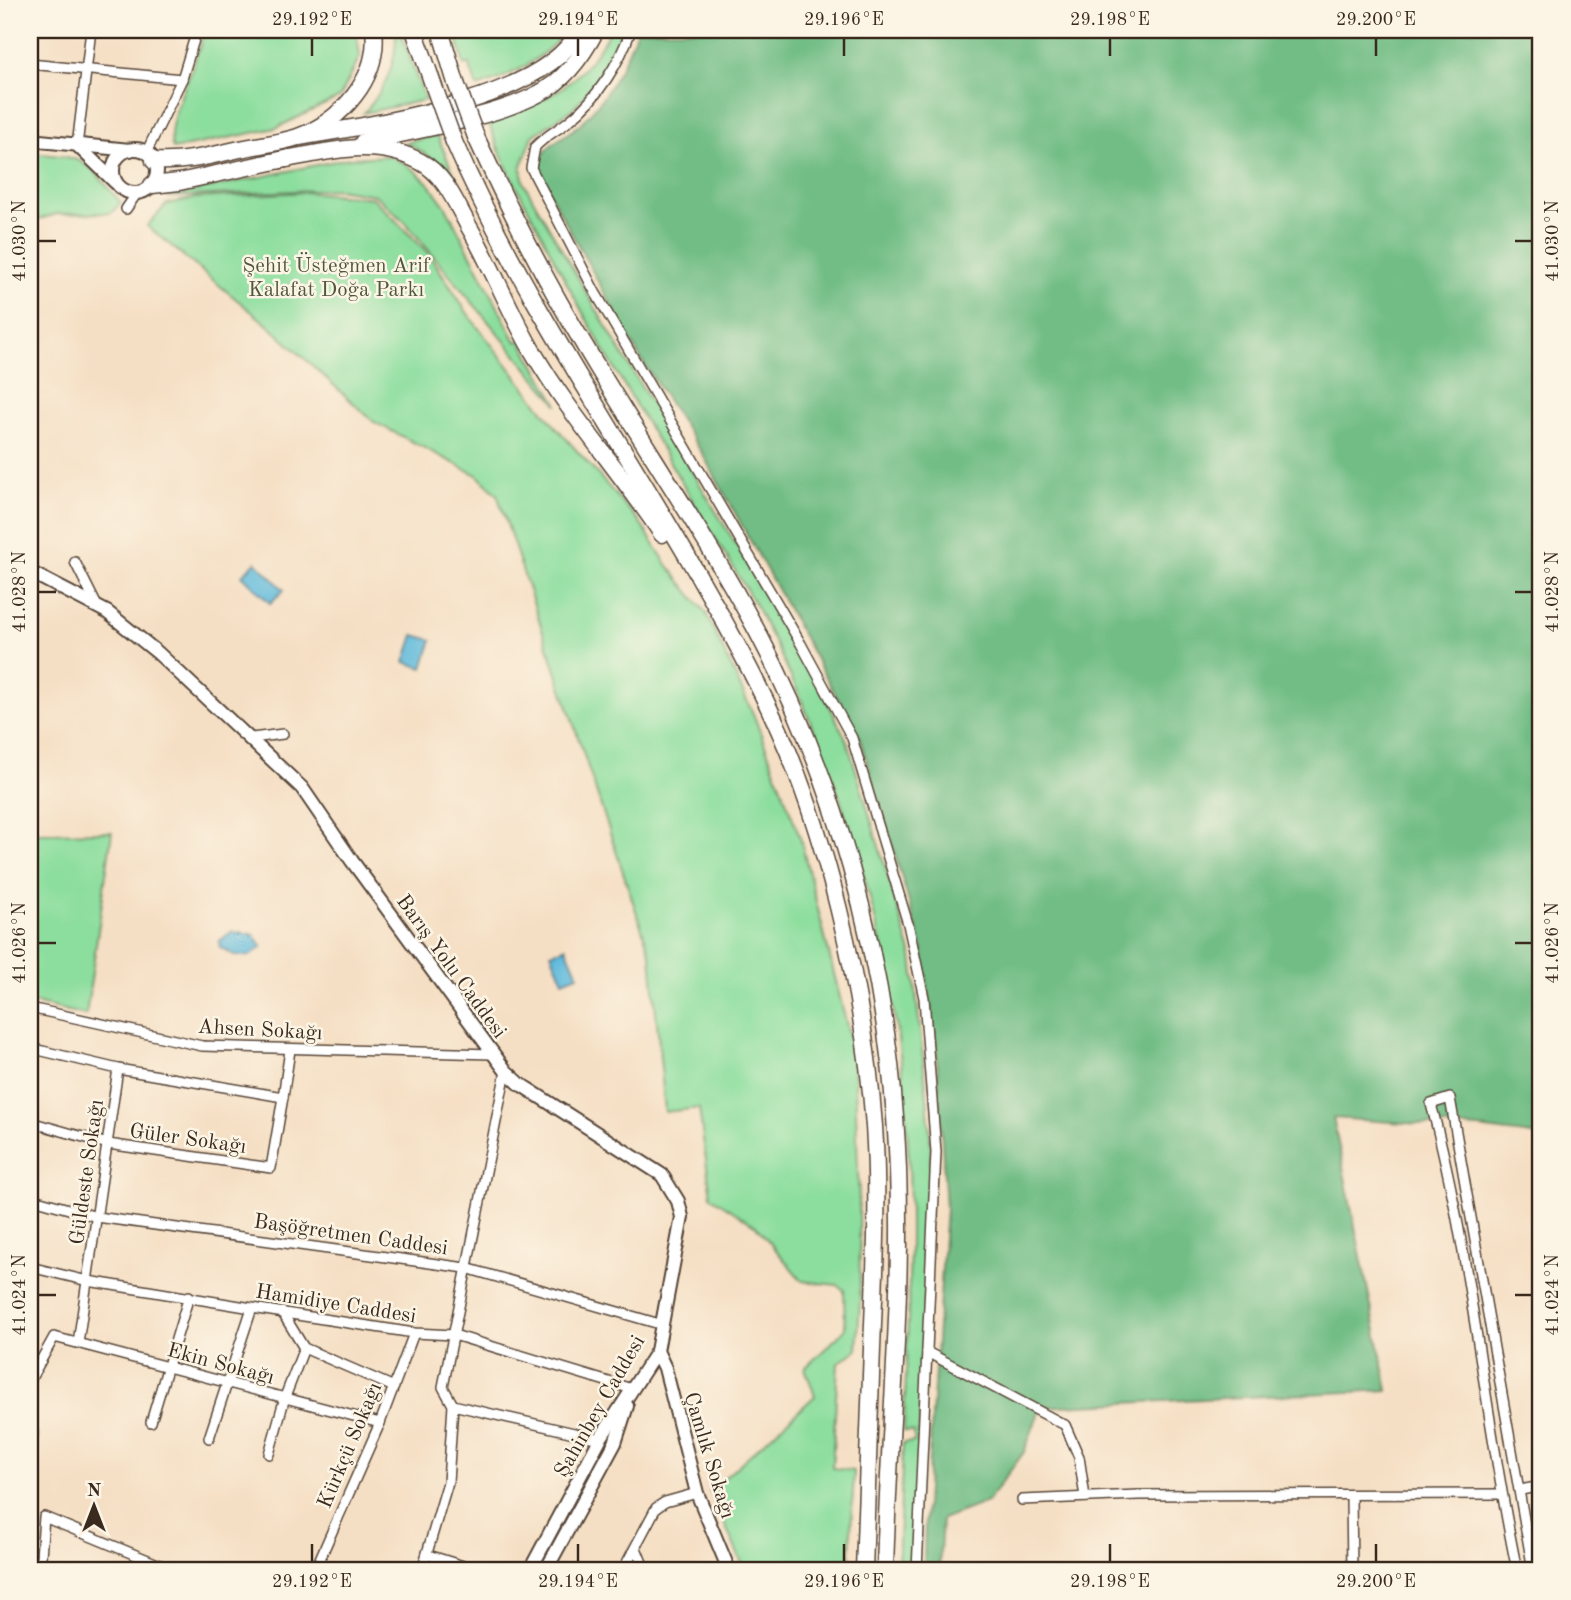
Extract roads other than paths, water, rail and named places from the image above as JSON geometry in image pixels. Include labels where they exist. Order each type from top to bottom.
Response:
[{"type":"highway","points":[[299,137],[337,115],[362,89],[372,57],[374,30]]},
{"type":"highway","points":[[414,30],[454,142],[527,291],[707,594],[769,708],[810,814],[844,936],[865,1051],[876,1181],[864,1570]]},
{"type":"highway","points":[[442,30],[456,83],[476,137],[514,220],[584,346],[757,632],[810,749],[838,823],[872,958],[886,1032],[896,1119],[897,1265],[885,1570]]},
{"type":"highway","points":[[150,157],[178,163],[358,127],[483,96],[540,72],[558,58],[579,30]]},
{"type":"highway","points":[[144,189],[496,109],[540,93],[580,58],[596,30]]},
{"type":"highway","points":[[281,160],[345,148],[378,147],[424,163],[438,177],[450,192],[532,351],[562,398],[707,594]]},
{"type":"main road","points":[[30,140],[130,150],[150,157],[156,173],[144,189],[118,185],[77,146]]},
{"type":"main road","points":[[118,185],[113,167],[119,156],[130,150]]},
{"type":"main road","name":"Barış Yolu Caddesi","points":[[30,572],[97,606],[158,653],[251,738],[318,807],[352,861],[506,1071],[520,1084],[662,1175]]},
{"type":"main road","name":"Şahinbey Caddesi","points":[[530,1570],[600,1439],[657,1351],[682,1217],[678,1201],[662,1175]]},
{"type":"main road","name":"Çamlık Sokağı","points":[[657,1351],[665,1368],[697,1493],[729,1570]]},
{"type":"main road","points":[[547,1570],[615,1443],[632,1389]]},
{"type":"street","points":[[77,146],[91,30]]},
{"type":"street","points":[[150,157],[182,79],[197,30]]},
{"type":"street","points":[[631,30],[626,46],[591,98],[571,119],[535,147],[531,167],[595,292],[802,644],[852,738],[908,924],[924,998],[936,1152],[917,1570]]},
{"type":"street","points":[[30,64],[182,79]]},
{"type":"street","points":[[127,209],[144,189]]},
{"type":"street","name":"Barış Yolu Caddesi","points":[[75,562],[97,606]]},
{"type":"street","points":[[251,738],[283,734]]},
{"type":"street","name":"Ahsen Sokağı","points":[[30,1008],[202,1046],[290,1051],[492,1054]]},
{"type":"street","points":[[30,1048],[118,1069],[283,1097],[290,1051]]},
{"type":"street","name":"Güldeste Sokağı","points":[[78,1343],[118,1069]]},
{"type":"street","points":[[422,1570],[448,1482],[453,1405],[443,1387],[506,1071]]},
{"type":"street","name":"Güler Sokağı","points":[[30,1122],[108,1144],[271,1168],[283,1097]]},
{"type":"street","points":[[1517,1570],[1500,1494],[1451,1178],[1431,1104],[1450,1098],[1533,1570]]},
{"type":"street","name":"Başöğretmen Caddesi","points":[[30,1198],[97,1217],[466,1268],[583,1299],[663,1325]]},
{"type":"street","name":"Hamidiye Caddesi","points":[[30,1267],[88,1281],[252,1308],[414,1333],[454,1335],[632,1389]]},
{"type":"street","points":[[151,1422],[189,1296]]},
{"type":"street","points":[[209,1438],[252,1308]]},
{"type":"street","points":[[282,1312],[304,1348],[394,1387]]},
{"type":"street","name":"Kürkçü Sokağı","points":[[314,1570],[380,1423],[414,1333]]},
{"type":"street","name":"Ekin Sokağı","points":[[30,1380],[54,1337],[380,1423]]},
{"type":"street","points":[[269,1454],[285,1397],[304,1348]]},
{"type":"street","points":[[927,1352],[1065,1426],[1079,1457],[1085,1497]]},
{"type":"street","points":[[453,1405],[600,1439]]},
{"type":"street","points":[[1521,1490],[1541,1486]]},
{"type":"street","points":[[1500,1494],[1505,1501],[1511,1503],[1519,1499],[1521,1490]]},
{"type":"street","points":[[623,1570],[656,1508],[665,1502],[697,1493]]},
{"type":"street","points":[[1022,1500],[1085,1497],[1500,1494]]},
{"type":"street","points":[[1352,1497],[1352,1570]]},
{"type":"street","points":[[40,1570],[44,1517],[172,1570]]},
{"type":"street","points":[[636,1548],[645,1570]]},
{"type":"street","points":[[428,1555],[476,1570]]},
{"type":"water","points":[[256,562],[284,590],[270,603],[242,575]]},
{"type":"water","points":[[414,635],[432,640],[423,668],[405,662]]},
{"type":"water","points":[[232,932],[254,935],[262,947],[250,956],[236,956],[220,947],[219,941]]},
{"type":"water","points":[[566,947],[578,975],[563,981],[551,953]]},
{"type":"park label","name":"Şehit Üsteğmen Arif Kalafat Doğa Parkı","points":[[336,277]]}]
